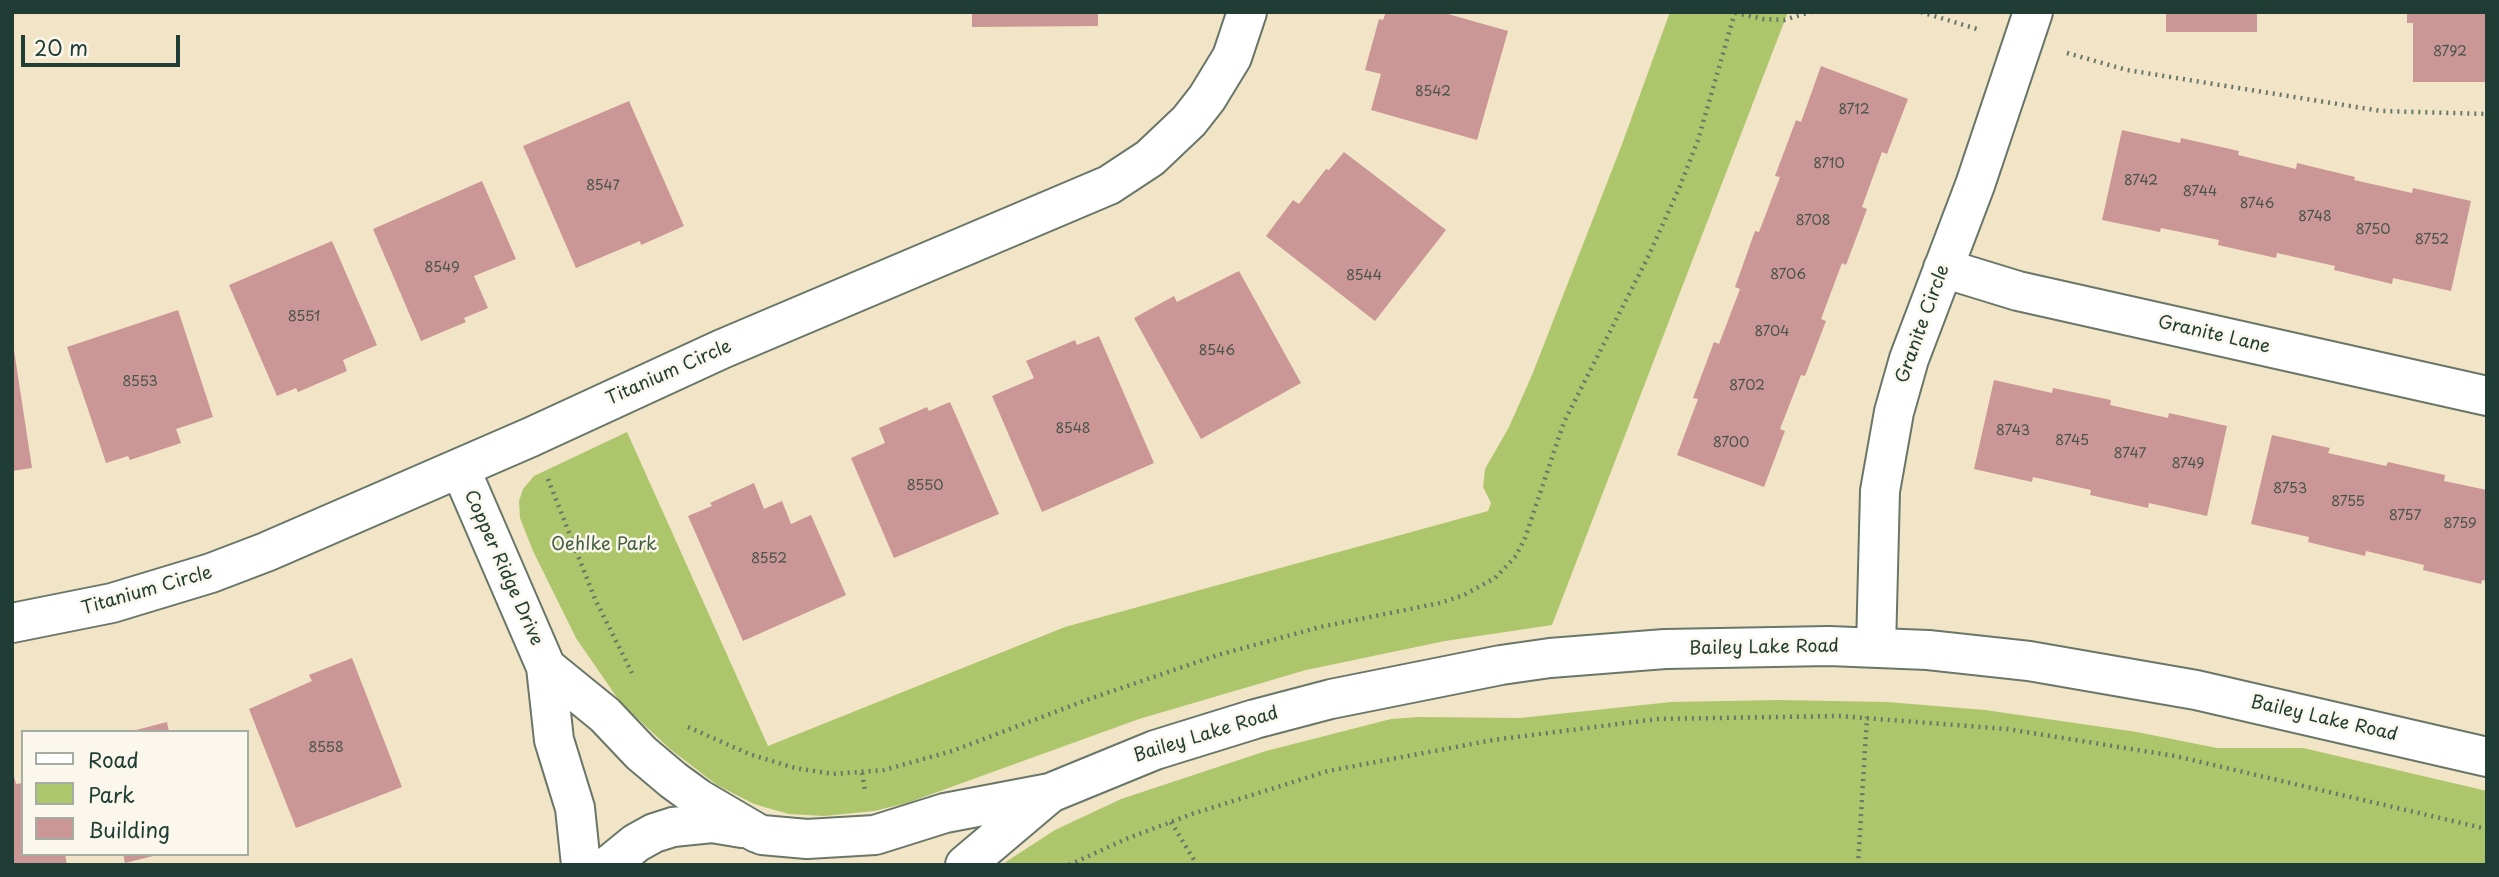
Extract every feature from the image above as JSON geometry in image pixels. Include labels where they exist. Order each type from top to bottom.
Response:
[{"type":"street","name":"Titanium Circle","points":[[12,623],[112,603],[211,573],[266,552],[460,468],[722,349],[1109,184],[1150,158],[1189,121],[1207,98],[1232,57],[1247,12]]},
{"type":"street","name":"Granite Circle","points":[[1876,648],[1878,525],[1886,450],[1894,412],[1909,359],[1975,184],[2033,12]]},
{"type":"street","name":"Granite Lane","points":[[1943,268],[2018,291],[2487,396]]},
{"type":"street","name":"Copper Ridge Drive","points":[[460,468],[546,667],[554,740],[575,808],[581,865]]},
{"type":"street","name":"Bailey Lake Road","points":[[760,834],[823,839],[875,835],[945,813],[1050,793],[1146,753],[1331,699],[1456,673],[1550,658],[1665,649],[1775,646],[1876,648],[1978,655],[2081,669],[2196,690],[2487,757]]},
{"type":"street","name":"Copper Ridge Drive","points":[[546,667],[605,715],[641,753],[673,780],[699,799],[760,834]]},
{"type":"street","name":"Bailey Lake Road","points":[[965,865],[1050,793]]},
{"type":"street","points":[[609,865],[636,843],[673,827],[712,823],[732,825],[760,834],[792,851],[806,865]]},
{"type":"path","points":[[686,726],[749,754],[794,768],[834,774],[884,770],[952,751],[1092,698],[1218,655],[1321,627],[1440,603],[1464,595],[1495,578],[1516,556],[1525,538],[1564,422],[1639,276],[1680,186],[1698,140],[1735,13],[1784,20],[1811,12]]},
{"type":"path","points":[[1921,12],[1989,33]]},
{"type":"path","points":[[2056,49],[2127,70],[2381,111],[2487,114]]},
{"type":"path","points":[[556,497],[599,608],[635,677]]},
{"type":"path","points":[[1069,865],[1171,822],[1328,771],[1493,740],[1657,719],[1839,716],[2007,729],[2175,755],[2487,829]]},
{"type":"path","points":[[1858,865],[1867,718]]},
{"type":"path","points":[[1171,822],[1197,865]]},
{"type":"green space","name":"Oehlke Park","points":[[1670,12],[1788,12],[1552,625],[1445,641],[1306,670],[1139,719],[907,803],[874,811],[824,816],[789,814],[771,809],[754,804],[717,785],[670,749],[620,702],[576,638],[533,551],[520,518],[519,501],[523,489],[534,476],[627,432],[768,746],[1065,627],[1488,511],[1491,503],[1483,487],[1485,469],[1509,427],[1532,375],[1621,147]]},
{"type":"green space","points":[[1671,702],[1887,702],[1985,710],[2137,732],[2217,748],[2303,748],[2487,791],[2487,865],[1001,865],[1055,830],[1121,799],[1266,751],[1391,719],[1520,718]]},
{"type":"building","points":[[972,12],[1098,12],[1098,26],[972,27]]},
{"type":"building","points":[[1386,12],[1441,12],[1508,31],[1477,140],[1371,110],[1381,74],[1365,70],[1379,19],[1383,20]]},
{"type":"building","points":[[2166,12],[2257,12],[2257,32],[2166,32]]},
{"type":"building","points":[[2407,12],[2487,12],[2487,82],[2413,82],[2413,23],[2407,23]]},
{"type":"building","points":[[1821,66],[1908,99],[1887,154],[1882,152],[1862,207],[1867,209],[1846,265],[1842,263],[1821,319],[1826,321],[1805,376],[1801,375],[1780,429],[1785,431],[1764,487],[1677,455],[1698,399],[1693,398],[1714,342],[1719,344],[1740,289],[1735,287],[1755,231],[1759,232],[1780,177],[1775,176],[1796,120],[1801,122]]},
{"type":"building","points":[[629,101],[684,226],[641,245],[640,241],[576,268],[523,146]]},
{"type":"building","points":[[2122,130],[2180,143],[2181,138],[2239,151],[2238,155],[2296,169],[2297,163],[2412,193],[2413,188],[2471,201],[2451,291],[2393,278],[2392,284],[2334,270],[2335,266],[2277,253],[2276,258],[2218,245],[2219,240],[2102,220]]},
{"type":"building","points":[[1344,152],[1446,230],[1375,321],[1266,236],[1293,200],[1299,204],[1326,169],[1329,170]]},
{"type":"building","points":[[482,181],[516,259],[474,276],[488,308],[464,318],[466,322],[421,341],[373,229]]},
{"type":"building","points":[[332,241],[377,345],[343,360],[347,371],[298,392],[296,388],[277,396],[229,285]]},
{"type":"building","points":[[1239,271],[1301,383],[1201,439],[1134,318],[1174,296],[1177,302]]},
{"type":"building","points":[[178,310],[213,417],[176,429],[181,443],[130,460],[128,456],[106,463],[67,347]]},
{"type":"building","points":[[1099,336],[1154,463],[1042,512],[992,396],[1034,378],[1026,361],[1075,340],[1077,345]]},
{"type":"building","points":[[14,350],[32,468],[12,471],[12,351]]},
{"type":"building","points":[[1994,380],[2052,393],[2053,388],[2111,400],[2110,405],[2168,418],[2169,413],[2227,426],[2207,516],[2149,503],[2148,508],[2090,495],[2091,490],[2033,477],[2032,482],[1974,469]]},
{"type":"building","points":[[950,402],[999,514],[894,558],[851,458],[885,443],[879,428],[927,407],[929,411]]},
{"type":"building","points":[[2272,435],[2330,448],[2328,453],[2386,466],[2388,462],[2445,475],[2444,481],[2487,490],[2487,581],[2482,580],[2481,584],[2423,570],[2424,565],[2366,551],[2365,556],[2308,542],[2309,537],[2251,524]]},
{"type":"building","points":[[754,483],[764,509],[782,501],[791,524],[811,515],[846,595],[743,641],[688,516]]},
{"type":"building","points":[[352,658],[402,787],[296,828],[249,709],[312,681],[309,675]]},
{"type":"building","points":[[167,722],[169,730],[136,730]]},
{"type":"building","points":[[12,769],[16,784],[21,783],[21,856],[65,856],[67,865],[12,865]]},
{"type":"building","points":[[123,856],[153,856],[125,863]]}]
